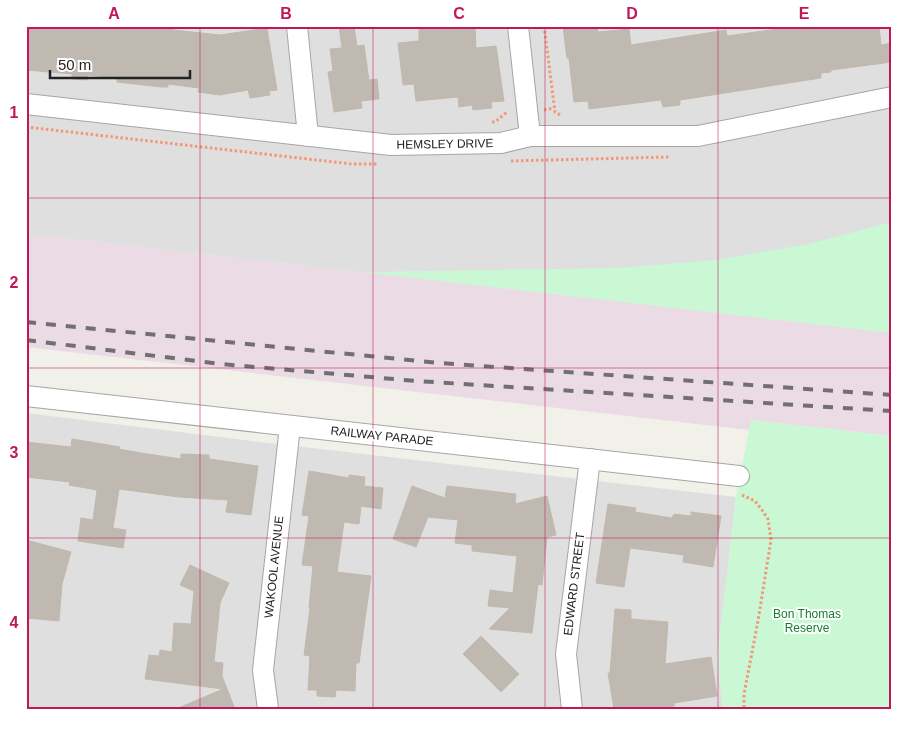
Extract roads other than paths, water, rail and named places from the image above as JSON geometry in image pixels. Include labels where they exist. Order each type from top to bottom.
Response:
[{"type":"street","points":[[297,26],[308,136]]},
{"type":"street","points":[[518,26],[530,136]]},
{"type":"street","name":"HEMSLEY DRIVE","points":[[26,104],[391,145],[501,143],[530,136],[698,136],[892,97]]},
{"type":"street","name":"RAILWAY PARADE","points":[[26,396],[590,459],[737,485]]},
{"type":"street","name":"WAKOOL AVENUE","points":[[268,709],[263,670],[290,426]]},
{"type":"street","name":"EDWARD STREET","points":[[572,709],[566,654],[590,459]]},
{"type":"railway","points":[[26,322],[439,363],[892,395]]},
{"type":"railway","points":[[26,340],[221,364],[416,381],[892,411]]},
{"type":"park label","name":"Bon Thomas Reserve","points":[[807,621]]}]
